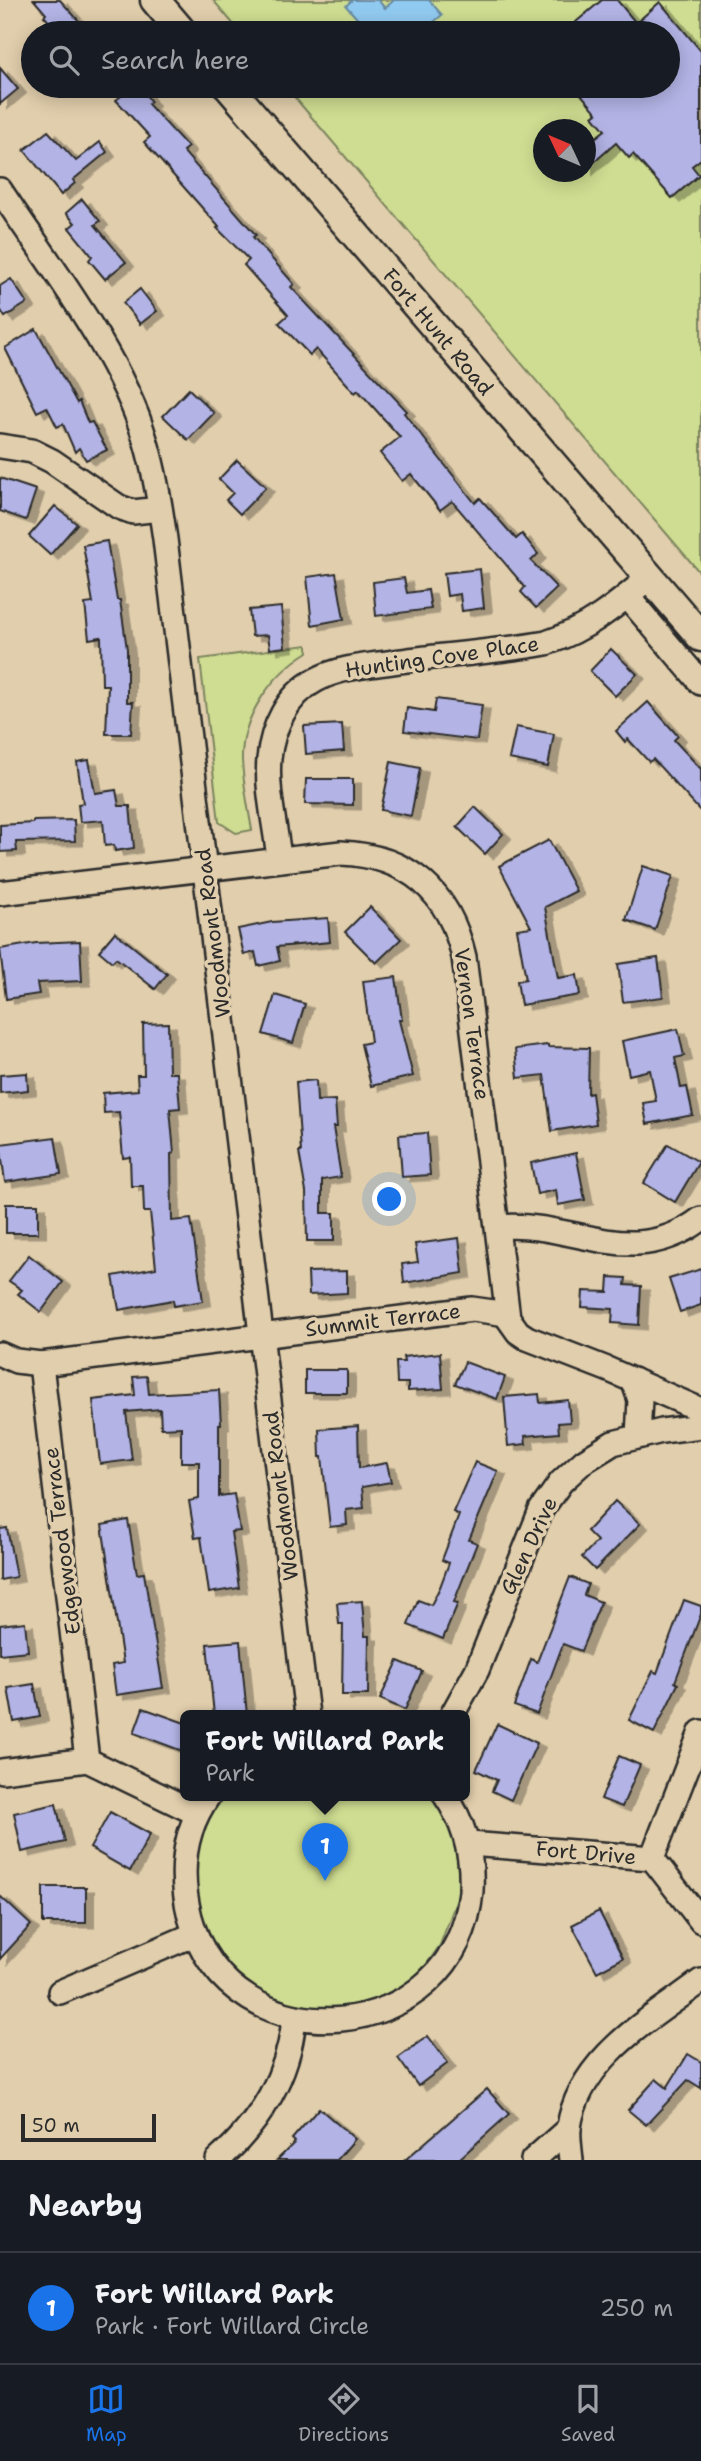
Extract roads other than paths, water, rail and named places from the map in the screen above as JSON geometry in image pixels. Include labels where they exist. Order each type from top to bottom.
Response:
[{"type":"main road","points":[[155,0],[173,21]]},
{"type":"main road","name":"Fort Hunt Road","points":[[238,98],[701,637]]},
{"type":"street","name":"Woodmont Road","points":[[0,190],[100,342],[128,394],[155,477],[306,1710]]},
{"type":"street","points":[[0,446],[32,452],[52,461],[119,507],[133,512],[160,509]]},
{"type":"street","points":[[649,577],[627,596],[701,683]]},
{"type":"street","name":"Hunting Cove Place","points":[[279,859],[269,760],[279,720],[289,704],[308,685],[349,668],[546,643],[581,629],[627,596]]},
{"type":"street","name":"Vernon Terrace","points":[[0,893],[341,853],[382,859],[402,867],[421,880],[449,913],[459,933],[464,957],[499,1227],[507,1314]]},
{"type":"street","points":[[499,1227],[520,1224],[628,1244],[650,1243],[668,1238],[701,1219]]},
{"type":"street","name":"Summit Terrace","points":[[41,1364],[472,1309],[507,1314]]},
{"type":"street","points":[[507,1314],[518,1332],[527,1338],[701,1410]]},
{"type":"street","points":[[0,1354],[16,1361],[41,1364]]},
{"type":"street","name":"Edgewood Terrace","points":[[41,1364],[87,1760]]},
{"type":"street","points":[[632,1380],[640,1400],[638,1436]]},
{"type":"street","name":"Glen Drive","points":[[455,1710],[477,1670],[533,1528],[550,1495],[584,1461],[613,1443],[638,1436],[701,1426]]},
{"type":"street","name":"Fort Drive","points":[[469,1844],[652,1858],[701,1732]]},
{"type":"street","points":[[2,1771],[87,1760],[180,1796]]},
{"type":"street","points":[[202,1804],[186,1852],[185,1899],[195,1934],[212,1964],[236,1989],[258,2004],[294,2017],[335,2021],[363,2017],[396,2004],[422,1989],[451,1951],[465,1920],[472,1877],[469,1844],[449,1801]]},
{"type":"street","points":[[652,1858],[701,1921]]},
{"type":"street","points":[[60,1992],[195,1934]]},
{"type":"street","points":[[571,2160],[569,2129],[581,2091],[606,2056],[701,1981]]},
{"type":"street","points":[[218,2160],[237,2143],[269,2100],[289,2048],[294,2017]]},
{"type":"street","points":[[533,2160],[569,2129]]},
{"type":"water","points":[[352,0],[378,0],[385,8],[394,0],[429,0],[442,15],[435,21],[359,21],[346,6]]},
{"type":"place","name":"Fort Willard Park","points":[[325,1881]]}]
